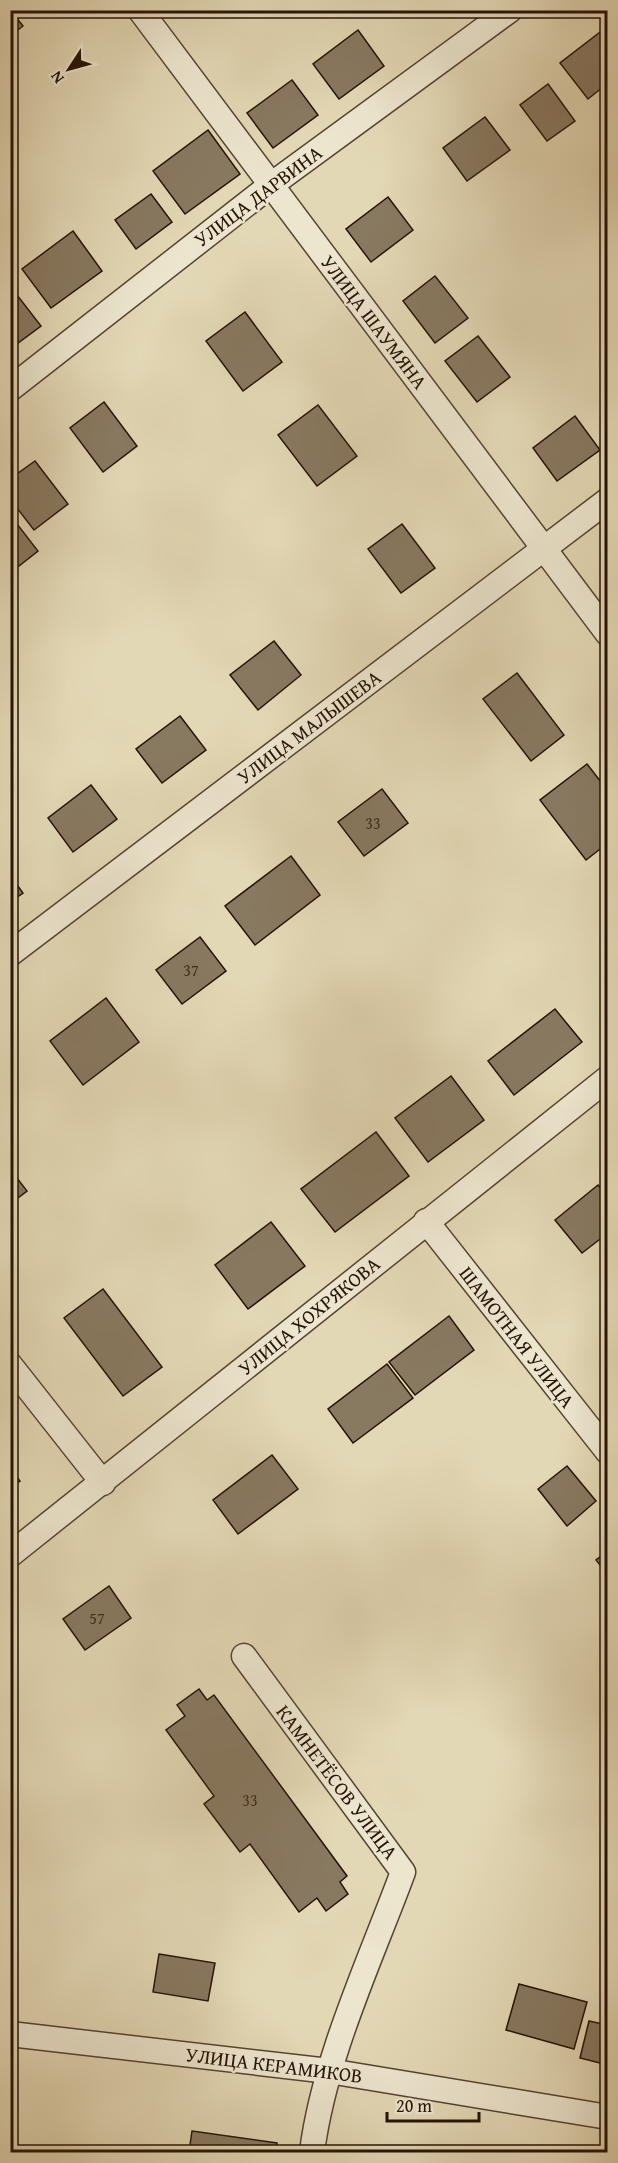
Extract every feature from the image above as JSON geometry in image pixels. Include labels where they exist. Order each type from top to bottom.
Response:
[{"type":"street","name":"УЛИЦА ШАУМЯНА","points":[[140,10],[608,634]]},
{"type":"street","name":"УЛИЦА ДАРВИНА","points":[[10,389],[271,184],[510,10]]},
{"type":"street","name":"УЛИЦА МАЛЫШЕВА","points":[[10,954],[608,500]]},
{"type":"street","name":"УЛИЦА ХОХРЯКОВА","points":[[10,1555],[103,1484],[426,1221],[608,1078]]},
{"type":"street","name":"ШАМОТНАЯ УЛИЦА","points":[[426,1221],[608,1452]]},
{"type":"street","points":[[10,1365],[103,1484]]},
{"type":"street","name":"КАМНЕТЁСОВ УЛИЦА","points":[[244,1656],[403,1872],[329,2070],[317,2111],[312,2152]]},
{"type":"street","name":"УЛИЦА КЕРАМИКОВ","points":[[10,2034],[329,2070],[608,2117]]},
{"type":"building","points":[[10,10],[23,26],[10,36]]},
{"type":"building","points":[[608,26],[608,83],[588,99],[560,63]]},
{"type":"building","points":[[358,30],[384,66],[339,99],[313,64]]},
{"type":"building","points":[[292,80],[318,115],[273,148],[247,113]]},
{"type":"building","points":[[548,84],[575,121],[547,141],[520,105]]},
{"type":"building","points":[[485,117],[510,150],[467,181],[443,148]]},
{"type":"building","points":[[208,130],[240,174],[185,214],[153,171]]},
{"type":"building","points":[[151,194],[172,222],[136,249],[115,220]]},
{"type":"building","points":[[388,197],[413,230],[371,262],[346,229]]},
{"type":"building","points":[[73,231],[102,271],[51,308],[22,269]]},
{"type":"building","points":[[435,276],[468,318],[435,343],[403,301]]},
{"type":"building","points":[[10,286],[41,326],[10,349]]},
{"type":"building","points":[[245,312],[282,362],[243,391],[206,341]]},
{"type":"building","points":[[478,336],[510,377],[477,402],[445,361]]},
{"type":"building","points":[[104,402],[137,446],[103,472],[70,428]]},
{"type":"building","points":[[318,405],[357,456],[317,486],[278,435]]},
{"type":"building","points":[[575,416],[600,450],[557,481],[533,448]]},
{"type":"building","points":[[35,461],[68,504],[34,530],[10,499],[10,479]]},
{"type":"building","points":[[10,515],[38,551],[10,573]]},
{"type":"building","points":[[402,524],[435,568],[401,593],[368,549]]},
{"type":"building","points":[[274,641],[301,675],[258,710],[230,675]]},
{"type":"building","points":[[517,673],[564,735],[531,761],[483,699]]},
{"type":"building","points":[[180,716],[206,750],[162,783],[136,749]]},
{"type":"building","points":[[587,764],[608,791],[608,843],[586,860],[540,800]]},
{"type":"building","points":[[91,785],[117,819],[73,852],[48,818]]},
{"type":"building","points":[[382,789],[408,823],[364,856],[338,822]]},
{"type":"building","points":[[291,856],[320,895],[255,945],[225,906]]},
{"type":"building","points":[[10,875],[23,893],[10,902]]},
{"type":"building","points":[[200,937],[226,971],[182,1004],[156,970]]},
{"type":"building","points":[[106,998],[139,1042],[83,1085],[50,1041]]},
{"type":"building","points":[[555,1009],[582,1042],[514,1095],[488,1061]]},
{"type":"building","points":[[451,1076],[484,1120],[428,1162],[395,1118]]},
{"type":"building","points":[[376,1132],[409,1176],[335,1232],[301,1189]]},
{"type":"building","points":[[10,1169],[27,1191],[10,1204]]},
{"type":"building","points":[[598,1185],[608,1197],[608,1233],[582,1253],[555,1220]]},
{"type":"building","points":[[271,1222],[305,1266],[248,1309],[215,1265]]},
{"type":"building","points":[[103,1289],[162,1367],[123,1396],[64,1318]]},
{"type":"building","points":[[449,1316],[474,1350],[415,1395],[389,1362]]},
{"type":"building","points":[[387,1364],[413,1398],[353,1443],[328,1409]]},
{"type":"building","points":[[272,1455],[298,1489],[238,1534],[213,1500]]},
{"type":"building","points":[[567,1466],[596,1501],[567,1526],[538,1489]]},
{"type":"building","points":[[10,1468],[20,1481],[10,1488]]},
{"type":"building","points":[[608,1551],[608,1575],[596,1560]]},
{"type":"building","points":[[109,1586],[131,1618],[85,1650],[63,1619]]},
{"type":"building","points":[[199,1689],[207,1700],[214,1695],[347,1876],[340,1882],[348,1894],[326,1911],[317,1898],[299,1912],[250,1844],[240,1852],[204,1804],[214,1796],[166,1730],[185,1716],[177,1705]]},
{"type":"building","points":[[159,1954],[215,1963],[208,2001],[153,1992]]},
{"type":"building","points":[[519,1984],[587,2002],[574,2049],[506,2030]]},
{"type":"building","points":[[589,2021],[608,2025],[608,2065],[580,2058]]},
{"type":"building","points":[[192,2131],[277,2143],[276,2152],[189,2152]]}]
